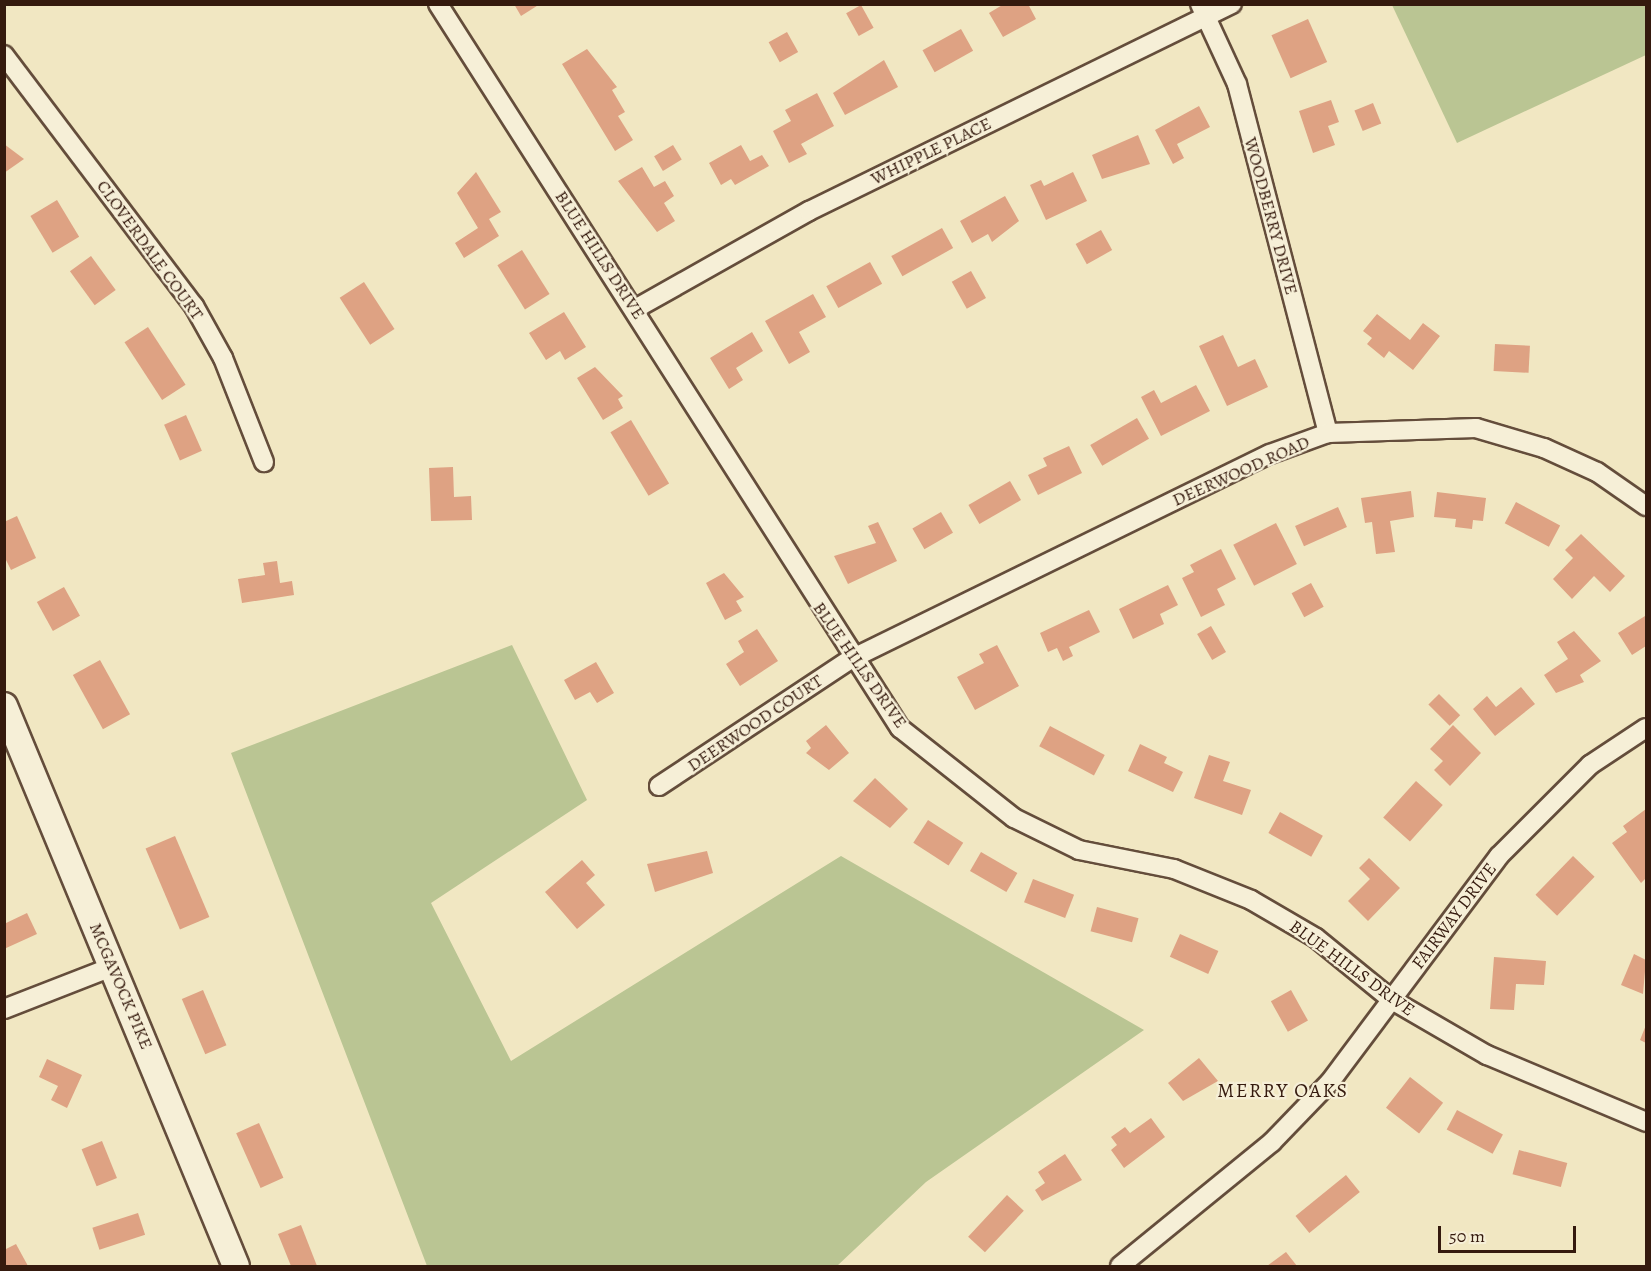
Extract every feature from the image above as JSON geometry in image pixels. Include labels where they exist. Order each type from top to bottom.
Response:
[{"type":"main road","name":"MCGAVOCK PIKE","points":[[4,706],[236,1266]]},
{"type":"street","name":"BLUE HILLS DRIVE","points":[[438,4],[635,309],[851,659],[900,728],[1014,818],[1079,850],[1174,869],[1251,900],[1316,938],[1392,1000],[1487,1055],[1647,1122]]},
{"type":"street","name":"WHIPPLE PLACE","points":[[635,309],[809,211],[1203,11],[1232,4]]},
{"type":"street","name":"WOODBERRY DRIVE","points":[[1203,11],[1237,84],[1328,433]]},
{"type":"street","name":"CLOVERDALE COURT","points":[[4,56],[194,306],[223,358],[264,462]]},
{"type":"street","name":"DEERWOOD ROAD","points":[[851,659],[1270,454],[1328,433],[1476,428],[1544,448],[1598,472],[1647,506]]},
{"type":"street","name":"DEERWOOD COURT","points":[[659,786],[851,659]]},
{"type":"street","name":"FAIRWAY DRIVE","points":[[1120,1266],[1272,1142],[1330,1082],[1499,856],[1590,765],[1647,729]]},
{"type":"street","points":[[4,1008],[112,967]]},
{"type":"green space","points":[[1392,5],[1646,5],[1646,55],[1457,143]]},
{"type":"green space","points":[[512,645],[587,800],[431,903],[511,1061],[841,856],[1144,1030],[926,1182],[837,1266],[427,1266],[231,753]]},
{"type":"building","points":[[514,4],[540,4],[521,16]]},
{"type":"building","points":[[1004,4],[1028,4],[1036,19],[1003,37],[989,13]]},
{"type":"building","points":[[861,5],[874,28],[859,36],[846,13]]},
{"type":"building","points":[[1308,19],[1327,62],[1291,78],[1271,35]]},
{"type":"building","points":[[961,29],[973,51],[935,72],[923,50]]},
{"type":"building","points":[[787,32],[798,52],[780,62],[769,42]]},
{"type":"building","points":[[587,49],[617,87],[612,90],[625,112],[618,116],[633,140],[615,151],[562,64]]},
{"type":"building","points":[[884,60],[898,87],[845,115],[833,93]]},
{"type":"building","points":[[817,93],[834,126],[801,144],[807,154],[789,163],[773,131],[791,121],[785,110]]},
{"type":"building","points":[[1331,100],[1339,122],[1328,126],[1335,145],[1313,153],[1299,111]]},
{"type":"building","points":[[1373,103],[1381,123],[1363,131],[1354,110]]},
{"type":"building","points":[[1199,106],[1210,127],[1177,144],[1184,158],[1173,164],[1155,130]]},
{"type":"building","points":[[1138,135],[1150,164],[1102,179],[1092,155]]},
{"type":"building","points":[[4,144],[24,159],[4,173]]},
{"type":"building","points":[[673,145],[682,160],[663,171],[654,156]]},
{"type":"building","points":[[741,145],[750,161],[762,155],[769,166],[735,185],[731,179],[721,185],[709,163]]},
{"type":"building","points":[[642,167],[654,187],[665,181],[674,196],[664,203],[675,221],[657,232],[618,181]]},
{"type":"building","points":[[476,172],[501,212],[489,219],[499,236],[464,258],[455,243],[478,228],[457,193]]},
{"type":"building","points":[[1073,172],[1087,201],[1046,220],[1030,185],[1041,180],[1044,186]]},
{"type":"building","points":[[1005,196],[1019,221],[992,242],[988,234],[972,243],[960,221]]},
{"type":"building","points":[[57,200],[79,237],[53,253],[30,216]]},
{"type":"building","points":[[942,228],[953,248],[902,276],[891,256]]},
{"type":"building","points":[[1101,230],[1112,250],[1087,264],[1076,244]]},
{"type":"building","points":[[522,250],[550,294],[525,309],[497,265]]},
{"type":"building","points":[[91,256],[116,290],[95,305],[70,271]]},
{"type":"building","points":[[870,262],[882,284],[838,308],[826,286]]},
{"type":"building","points":[[971,271],[986,298],[967,309],[952,282]]},
{"type":"building","points":[[364,282],[394,329],[370,345],[340,298]]},
{"type":"building","points":[[813,294],[826,317],[799,332],[810,352],[789,364],[765,321]]},
{"type":"building","points":[[564,312],[586,347],[565,360],[560,351],[546,360],[529,333]]},
{"type":"building","points":[[1377,314],[1410,340],[1423,323],[1440,336],[1413,370],[1389,351],[1384,358],[1367,344],[1372,338],[1363,331]]},
{"type":"building","points":[[148,327],[186,385],[162,400],[125,342]]},
{"type":"building","points":[[752,332],[763,351],[736,368],[743,380],[729,389],[710,358]]},
{"type":"building","points":[[1223,335],[1238,367],[1255,359],[1268,387],[1227,406],[1199,346]]},
{"type":"building","points":[[1495,344],[1530,346],[1529,373],[1494,371]]},
{"type":"building","points":[[595,367],[623,396],[618,399],[623,408],[603,420],[577,378]]},
{"type":"building","points":[[1196,385],[1210,411],[1161,436],[1141,397],[1154,390],[1161,403]]},
{"type":"building","points":[[186,415],[202,451],[180,460],[164,425]]},
{"type":"building","points":[[1137,418],[1149,439],[1102,466],[1090,445]]},
{"type":"building","points":[[631,420],[669,483],[649,496],[610,432]]},
{"type":"building","points":[[1069,446],[1082,473],[1038,495],[1028,475],[1047,466],[1043,458]]},
{"type":"building","points":[[453,467],[454,497],[471,496],[472,520],[431,521],[429,468]]},
{"type":"building","points":[[1010,481],[1021,500],[979,524],[968,505]]},
{"type":"building","points":[[1411,491],[1414,517],[1390,521],[1395,552],[1376,554],[1372,522],[1365,523],[1361,498]]},
{"type":"building","points":[[1437,492],[1486,498],[1483,521],[1473,520],[1472,529],[1455,527],[1456,519],[1434,517]]},
{"type":"building","points":[[1516,502],[1560,525],[1549,547],[1505,523]]},
{"type":"building","points":[[1338,507],[1347,527],[1304,546],[1295,526]]},
{"type":"building","points":[[941,512],[953,533],[924,549],[912,528]]},
{"type":"building","points":[[17,516],[36,558],[11,570],[4,556],[4,522]]},
{"type":"building","points":[[878,522],[897,561],[848,584],[834,556],[876,543],[868,526]]},
{"type":"building","points":[[1276,523],[1297,564],[1254,586],[1233,545]]},
{"type":"building","points":[[1581,534],[1625,576],[1610,592],[1594,576],[1572,599],[1553,579],[1573,558],[1565,550]]},
{"type":"building","points":[[1221,549],[1236,579],[1217,589],[1225,605],[1201,617],[1182,578],[1194,572],[1190,565]]},
{"type":"building","points":[[277,561],[280,583],[292,581],[294,595],[242,603],[238,579],[265,575],[263,563]]},
{"type":"building","points":[[724,573],[744,597],[736,601],[742,611],[725,620],[706,583]]},
{"type":"building","points":[[1311,583],[1324,607],[1304,617],[1292,593]]},
{"type":"building","points":[[1168,585],[1178,605],[1160,614],[1164,624],[1133,639],[1119,609]]},
{"type":"building","points":[[64,587],[80,616],[53,631],[37,602]]},
{"type":"building","points":[[1089,610],[1100,632],[1069,647],[1073,656],[1063,661],[1057,648],[1048,652],[1040,633]]},
{"type":"building","points":[[1645,616],[1646,646],[1632,655],[1618,633]]},
{"type":"building","points":[[1211,626],[1226,652],[1212,660],[1197,634]]},
{"type":"building","points":[[757,629],[778,661],[740,686],[726,664],[744,652],[738,641]]},
{"type":"building","points":[[1574,631],[1601,661],[1580,675],[1584,682],[1556,693],[1544,675],[1568,659],[1557,642]]},
{"type":"building","points":[[997,645],[1019,686],[975,710],[957,677],[984,663],[979,654]]},
{"type":"building","points":[[100,660],[130,714],[103,729],[73,675]]},
{"type":"building","points":[[596,662],[614,693],[597,703],[590,692],[575,700],[564,680]]},
{"type":"building","points":[[1521,687],[1535,704],[1495,736],[1473,709],[1487,696],[1496,707]]},
{"type":"building","points":[[1439,694],[1460,715],[1450,726],[1428,705]]},
{"type":"building","points":[[826,725],[849,753],[829,770],[806,753],[811,748],[806,741]]},
{"type":"building","points":[[1453,725],[1481,753],[1450,786],[1434,770],[1443,761],[1430,749]]},
{"type":"building","points":[[1050,726],[1105,755],[1094,775],[1039,746]]},
{"type":"building","points":[[1140,744],[1167,757],[1164,763],[1183,772],[1173,792],[1128,771]]},
{"type":"building","points":[[1209,755],[1230,762],[1223,781],[1251,790],[1242,815],[1194,798]]},
{"type":"building","points":[[875,778],[908,809],[890,828],[853,801]]},
{"type":"building","points":[[1416,781],[1443,805],[1410,842],[1383,817]]},
{"type":"building","points":[[1646,809],[1646,878],[1641,883],[1612,843],[1627,832],[1623,826]]},
{"type":"building","points":[[1280,812],[1323,836],[1311,857],[1268,833]]},
{"type":"building","points":[[928,820],[963,843],[949,866],[913,843]]},
{"type":"building","points":[[175,836],[209,917],[180,930],[146,849]]},
{"type":"building","points":[[707,851],[713,873],[655,892],[647,864]]},
{"type":"building","points":[[981,852],[1017,873],[1006,892],[970,871]]},
{"type":"building","points":[[1573,856],[1595,877],[1557,916],[1535,895]]},
{"type":"building","points":[[1369,858],[1400,888],[1368,921],[1348,901],[1370,879],[1359,868]]},
{"type":"building","points":[[582,860],[595,875],[586,883],[605,905],[577,929],[545,892]]},
{"type":"building","points":[[1033,879],[1074,895],[1065,918],[1024,902]]},
{"type":"building","points":[[1097,907],[1139,918],[1132,942],[1091,931]]},
{"type":"building","points":[[27,913],[37,934],[4,949],[4,924]]},
{"type":"building","points":[[1180,934],[1218,951],[1208,974],[1170,957]]},
{"type":"building","points":[[1634,954],[1646,960],[1643,994],[1621,985]]},
{"type":"building","points":[[1494,957],[1546,961],[1544,985],[1516,984],[1514,1010],[1490,1009]]},
{"type":"building","points":[[203,990],[226,1045],[205,1054],[182,999]]},
{"type":"building","points":[[1291,990],[1308,1021],[1288,1032],[1271,1001]]},
{"type":"building","points":[[1646,1025],[1646,1043],[1640,1040]]},
{"type":"building","points":[[1199,1058],[1218,1081],[1183,1101],[1168,1083]]},
{"type":"building","points":[[47,1059],[82,1075],[67,1108],[51,1100],[58,1086],[39,1077]]},
{"type":"building","points":[[1410,1077],[1443,1103],[1419,1134],[1386,1108]]},
{"type":"building","points":[[1457,1110],[1503,1134],[1493,1154],[1447,1129]]},
{"type":"building","points":[[1151,1118],[1165,1137],[1124,1168],[1111,1150],[1117,1145],[1111,1137],[1125,1127],[1130,1133]]},
{"type":"building","points":[[259,1123],[283,1178],[261,1188],[236,1133]]},
{"type":"building","points":[[102,1141],[117,1178],[97,1186],[82,1149]]},
{"type":"building","points":[[1519,1150],[1567,1163],[1561,1187],[1513,1174]]},
{"type":"building","points":[[1065,1154],[1082,1180],[1042,1201],[1035,1190],[1045,1183],[1038,1172]]},
{"type":"building","points":[[1346,1175],[1360,1192],[1309,1233],[1295,1216]]},
{"type":"building","points":[[1007,1195],[1024,1211],[985,1252],[968,1237]]},
{"type":"building","points":[[138,1213],[145,1235],[99,1250],[92,1228]]},
{"type":"building","points":[[301,1225],[317,1266],[291,1266],[278,1234]]},
{"type":"building","points":[[16,1244],[28,1266],[4,1266],[4,1250]]},
{"type":"building","points":[[1286,1252],[1297,1266],[1267,1266]]},
{"type":"district","name":"MERRY OAKS","points":[[1283,1090]]}]
